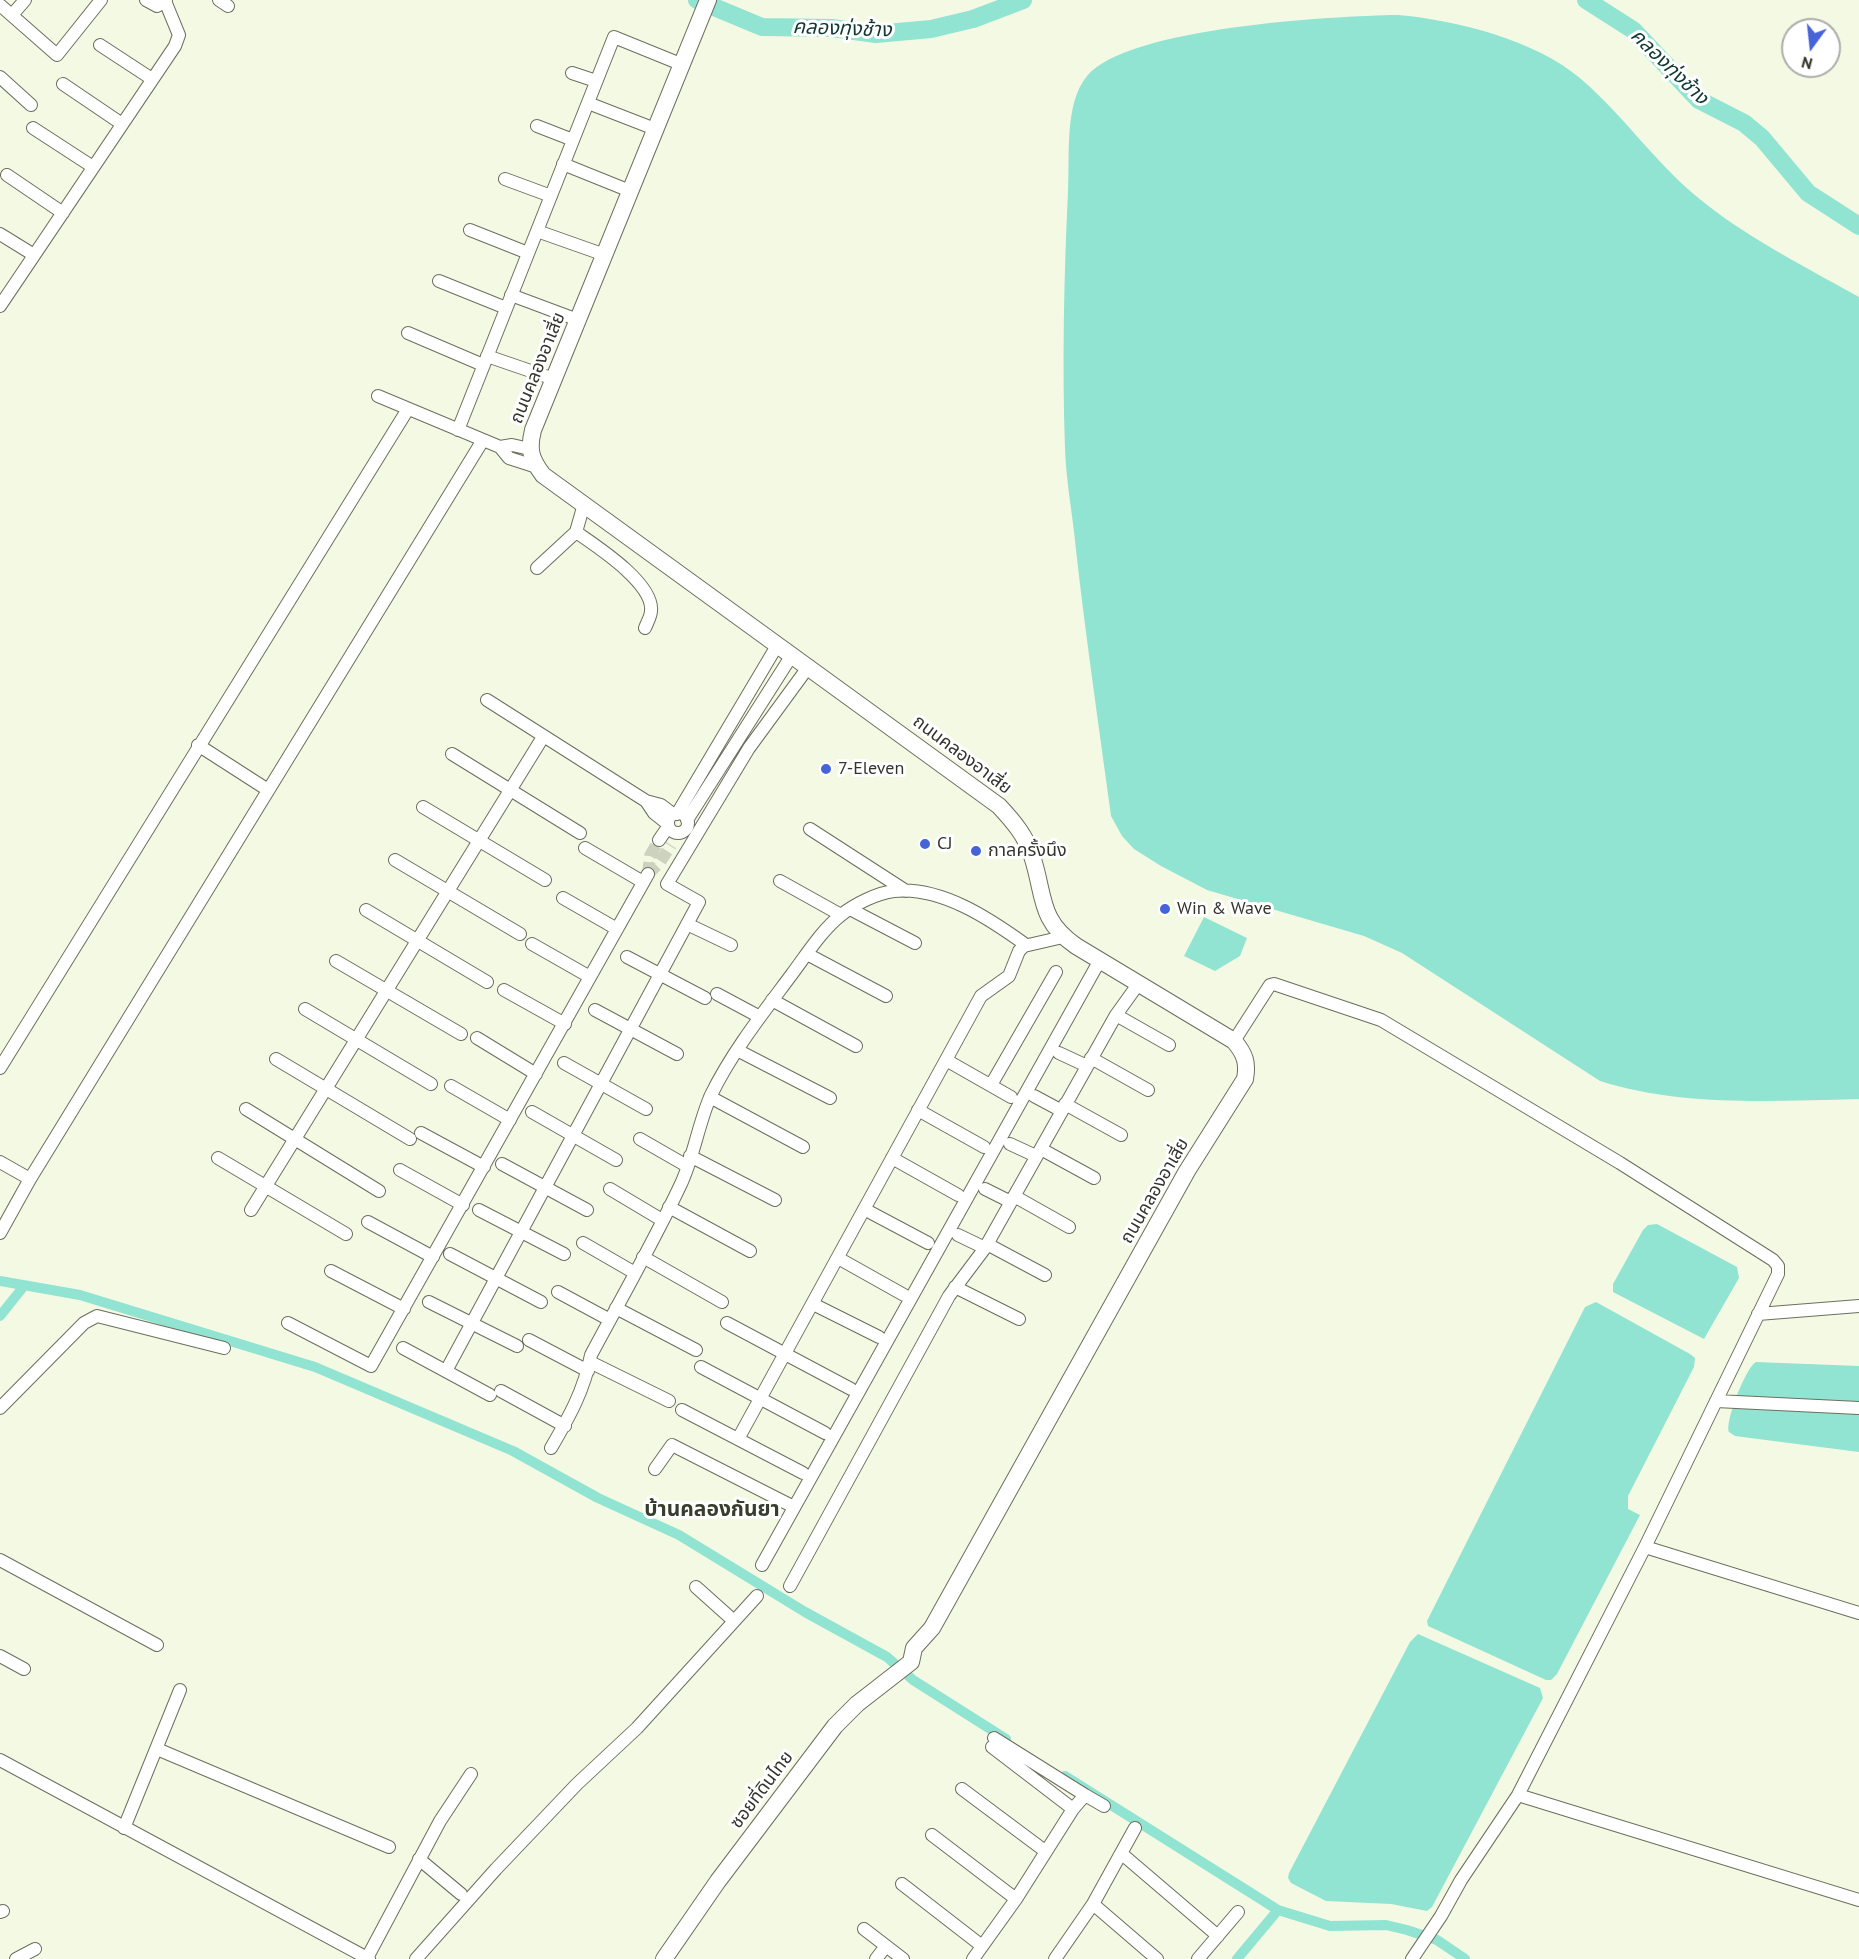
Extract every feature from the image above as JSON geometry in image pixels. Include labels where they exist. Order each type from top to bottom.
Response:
[{"type":"street","points":[[12,15],[25,0]]},
{"type":"street","points":[[0,5],[57,55],[102,0]]},
{"type":"street","points":[[2,301],[176,46],[179,35],[165,1],[157,6],[146,0]]},
{"type":"street","name":"ถนนคลองอาเสี่ย","points":[[706,7],[533,430],[530,455],[543,475],[809,666],[1004,812],[1024,838],[1032,856],[1048,917],[1063,937],[1234,1041],[1247,1062],[1245,1079],[1187,1171],[932,1628],[914,1648],[911,1662]]},
{"type":"street","points":[[458,430],[614,37],[683,65]]},
{"type":"street","points":[[100,45],[152,79]]},
{"type":"street","points":[[572,73],[596,81]]},
{"type":"street","points":[[0,77],[31,105]]},
{"type":"street","points":[[63,84],[122,124]]},
{"type":"street","points":[[588,103],[655,129]]},
{"type":"street","points":[[537,126],[573,140]]},
{"type":"street","points":[[33,128],[93,167]]},
{"type":"street","points":[[563,164],[630,191]]},
{"type":"street","points":[[7,176],[63,213]]},
{"type":"street","points":[[505,179],[550,196]]},
{"type":"street","points":[[470,230],[528,254]]},
{"type":"street","points":[[537,231],[605,255]]},
{"type":"street","points":[[0,234],[34,255]]},
{"type":"street","points":[[439,281],[506,308]]},
{"type":"street","points":[[511,295],[578,320]]},
{"type":"street","points":[[408,333],[485,361],[554,379]]},
{"type":"street","points":[[378,396],[500,447],[509,458],[537,467]]},
{"type":"street","points":[[0,1068],[408,409]]},
{"type":"street","points":[[0,1233],[30,1179],[483,440]]},
{"type":"street","points":[[500,447],[512,445],[530,449]]},
{"type":"street","points":[[537,568],[576,532],[584,504]]},
{"type":"street","points":[[576,532],[628,572],[647,593],[652,609],[645,628]]},
{"type":"street","points":[[665,843],[778,644]]},
{"type":"street","points":[[675,822],[792,656]]},
{"type":"street","points":[[446,1371],[470,1322],[699,902],[667,884],[749,748],[809,666]]},
{"type":"street","points":[[487,700],[646,801],[654,813],[675,822]]},
{"type":"street","points":[[251,1210],[543,736]]},
{"type":"street","points":[[198,745],[268,790]]},
{"type":"street","points":[[452,754],[580,833]]},
{"type":"street","points":[[423,807],[545,880]]},
{"type":"street","points":[[810,829],[906,891]]},
{"type":"street","points":[[288,1323],[371,1366],[646,878],[585,848]]},
{"type":"street","points":[[395,860],[447,893],[520,934]]},
{"type":"street","points":[[780,881],[915,943]]},
{"type":"street","points":[[551,1448],[576,1408],[589,1367],[610,1320],[669,1207],[689,1161],[710,1097],[737,1050],[772,1000],[807,954],[846,912],[876,896],[906,891],[941,898],[966,908],[1026,945]]},
{"type":"street","points":[[563,898],[617,929]]},
{"type":"street","points":[[366,910],[416,942],[487,982]]},
{"type":"street","points":[[687,924],[731,945]]},
{"type":"street","points":[[738,1439],[981,996],[1009,976],[1019,951],[1026,945],[1063,937]]},
{"type":"street","points":[[532,944],[590,977]]},
{"type":"street","points":[[807,954],[886,996]]},
{"type":"street","points":[[627,957],[705,998]]},
{"type":"street","points":[[336,960],[461,1034]]},
{"type":"street","points":[[762,1565],[1101,960]]},
{"type":"street","points":[[991,1085],[1056,972]]},
{"type":"street","points":[[789,1586],[955,1287],[986,1246],[1116,1015],[1139,983]]},
{"type":"street","points":[[1234,1041],[1270,985],[1274,984],[1381,1020],[1620,1163],[1773,1260],[1778,1266],[1778,1274],[1645,1547],[1518,1796],[1461,1880],[1441,1917],[1413,1958]]},
{"type":"street","points":[[504,990],[565,1024]]},
{"type":"street","points":[[717,994],[760,1017]]},
{"type":"street","points":[[772,1000],[856,1046]]},
{"type":"street","points":[[305,1009],[431,1084]]},
{"type":"street","points":[[595,1010],[677,1054]]},
{"type":"street","points":[[1116,1015],[1169,1045]]},
{"type":"street","points":[[477,1038],[536,1074]]},
{"type":"street","points":[[737,1050],[830,1098]]},
{"type":"street","points":[[1059,1053],[1089,1062],[1148,1090]]},
{"type":"street","points":[[276,1059],[326,1090],[416,1136],[484,1167]]},
{"type":"street","points":[[946,1060],[1011,1097]]},
{"type":"street","points":[[564,1063],[646,1109]]},
{"type":"street","points":[[451,1086],[510,1120]]},
{"type":"street","points":[[1034,1096],[1064,1107],[1121,1135]]},
{"type":"street","points":[[710,1097],[803,1147]]},
{"type":"street","points":[[246,1108],[379,1191]]},
{"type":"street","points":[[918,1110],[984,1147]]},
{"type":"street","points":[[532,1112],[616,1161]]},
{"type":"street","points":[[640,1139],[776,1200]]},
{"type":"street","points":[[1010,1144],[1038,1152],[1094,1178]]},
{"type":"street","points":[[218,1158],[346,1234]]},
{"type":"street","points":[[892,1158],[958,1195]]},
{"type":"street","points":[[0,1162],[30,1179]]},
{"type":"street","points":[[502,1164],[587,1210]]},
{"type":"street","points":[[400,1170],[463,1205]]},
{"type":"street","points":[[610,1189],[662,1220]]},
{"type":"street","points":[[985,1189],[1012,1199],[1069,1227]]},
{"type":"street","points":[[669,1207],[750,1251]]},
{"type":"street","points":[[864,1209],[928,1243]]},
{"type":"street","points":[[479,1210],[564,1254]]},
{"type":"street","points":[[368,1222],[433,1257]]},
{"type":"street","points":[[958,1235],[1045,1275]]},
{"type":"street","points":[[583,1243],[635,1273]]},
{"type":"street","points":[[450,1254],[541,1302]]},
{"type":"street","points":[[643,1257],[722,1302]]},
{"type":"street","points":[[838,1258],[904,1295]]},
{"type":"street","points":[[331,1271],[404,1309]]},
{"type":"street","points":[[955,1287],[1019,1319]]},
{"type":"street","points":[[558,1292],[610,1320]]},
{"type":"street","points":[[429,1302],[470,1322],[589,1367],[669,1401]]},
{"type":"street","points":[[813,1304],[879,1337]]},
{"type":"street","points":[[1758,1314],[1859,1305]]},
{"type":"street","points":[[616,1308],[696,1350]]},
{"type":"street","points":[[0,1408],[84,1323],[98,1316],[224,1348]]},
{"type":"street","points":[[727,1323],[851,1389]]},
{"type":"street","points":[[403,1348],[446,1371],[565,1426]]},
{"type":"street","points":[[701,1367],[825,1433]]},
{"type":"street","points":[[1716,1401],[1859,1408]]},
{"type":"street","points":[[682,1410],[803,1473]]},
{"type":"street","points":[[655,1469],[672,1445],[794,1507]]},
{"type":"street","points":[[1645,1547],[1859,1613]]},
{"type":"street","points":[[0,1560],[157,1645]]},
{"type":"street","points":[[696,1587],[734,1621]]},
{"type":"street","points":[[416,1959],[496,1869],[578,1784],[637,1728],[757,1596]]},
{"type":"street","points":[[0,1656],[24,1669]]},
{"type":"street","name":"ซอยที่ดินไทย","points":[[664,1959],[835,1726],[911,1662]]},
{"type":"street","points":[[124,1828],[180,1690]]},
{"type":"street","points":[[1073,1809],[993,1743],[1104,1806]]},
{"type":"street","points":[[157,1749],[389,1847]]},
{"type":"street","points":[[0,1760],[368,1958],[419,1859],[471,1774]]},
{"type":"street","points":[[962,1789],[1045,1851]]},
{"type":"street","points":[[973,1959],[1016,1899],[1073,1809],[1085,1795]]},
{"type":"street","points":[[1518,1796],[1859,1900]]},
{"type":"street","points":[[1062,1956],[1135,1828]]},
{"type":"street","points":[[932,1835],[1016,1899]]},
{"type":"street","points":[[1122,1854],[1218,1936]]},
{"type":"street","points":[[419,1859],[461,1894]]},
{"type":"street","points":[[902,1884],[982,1946]]},
{"type":"street","points":[[1093,1904],[1157,1959]]},
{"type":"street","points":[[1198,1959],[1238,1912]]},
{"type":"street","points":[[864,1929],[903,1959]]},
{"type":"street","points":[[876,1959],[886,1946]]},
{"type":"street","points":[[15,1959],[35,1949]]},
{"type":"water","points":[[1398,15],[1445,22],[1494,34],[1542,53],[1563,65],[1611,108],[1666,168],[1715,211],[1775,250],[1859,297],[1859,1099],[1761,1101],[1696,1099],[1631,1089],[1600,1081],[1402,953],[1364,936],[1207,890],[1161,866],[1134,849],[1122,836],[1111,816],[1066,461],[1065,287],[1070,131],[1075,101],[1087,76],[1109,59],[1144,46],[1186,35],[1282,22]]},
{"type":"water","points":[[1204,917],[1247,938],[1240,956],[1215,971],[1184,956]]},
{"type":"water","points":[[1657,1224],[1737,1267],[1739,1278],[1704,1339],[1613,1292],[1613,1284],[1643,1230],[1648,1225]]},
{"type":"water","points":[[1596,1302],[1690,1354],[1695,1358],[1694,1367],[1628,1496],[1628,1509],[1640,1515],[1557,1674],[1551,1680],[1546,1680],[1428,1626],[1427,1621],[1585,1307]]},
{"type":"water","points":[[1756,1362],[1859,1366],[1859,1452],[1735,1436],[1729,1432],[1730,1417],[1737,1395],[1747,1374]]},
{"type":"water","points":[[1418,1634],[1540,1688],[1543,1698],[1432,1907],[1427,1911],[1391,1904],[1326,1901],[1291,1883],[1288,1878],[1289,1873],[1410,1642]]},
{"type":"waterway","name":"คลองทุ่งช้าง","points":[[697,0],[762,27],[832,28],[876,34],[931,29],[973,19],[1023,0]]},
{"type":"waterway","name":"คลองทุ่งช้าง","points":[[1586,0],[1633,30],[1699,100],[1744,123],[1762,138],[1808,193],[1859,226]]},
{"type":"waterway","points":[[0,1281],[80,1295],[315,1367],[513,1451],[598,1498],[679,1535],[805,1612],[887,1657],[913,1680],[1006,1739]]},
{"type":"waterway","points":[[0,1316],[24,1286]]},
{"type":"waterway","points":[[1065,1776],[1278,1910],[1330,1926],[1386,1925],[1407,1930],[1437,1940],[1465,1959]]},
{"type":"waterway","points":[[1237,1959],[1278,1910]]},
{"type":"tunnel","points":[[648,874],[650,856],[659,840]]},
{"type":"tunnel","points":[[648,874],[660,862],[671,845]]},
{"type":"place","name":"7-Eleven","points":[[826,769]]},
{"type":"place","name":"CJ","points":[[925,844]]},
{"type":"place","name":"กาลครั้งนึง","points":[[976,851]]},
{"type":"place","name":"Win & Wave","points":[[1165,909]]},
{"type":"district","name":"บ้านคลองกันยา","points":[[712,1510]]}]
